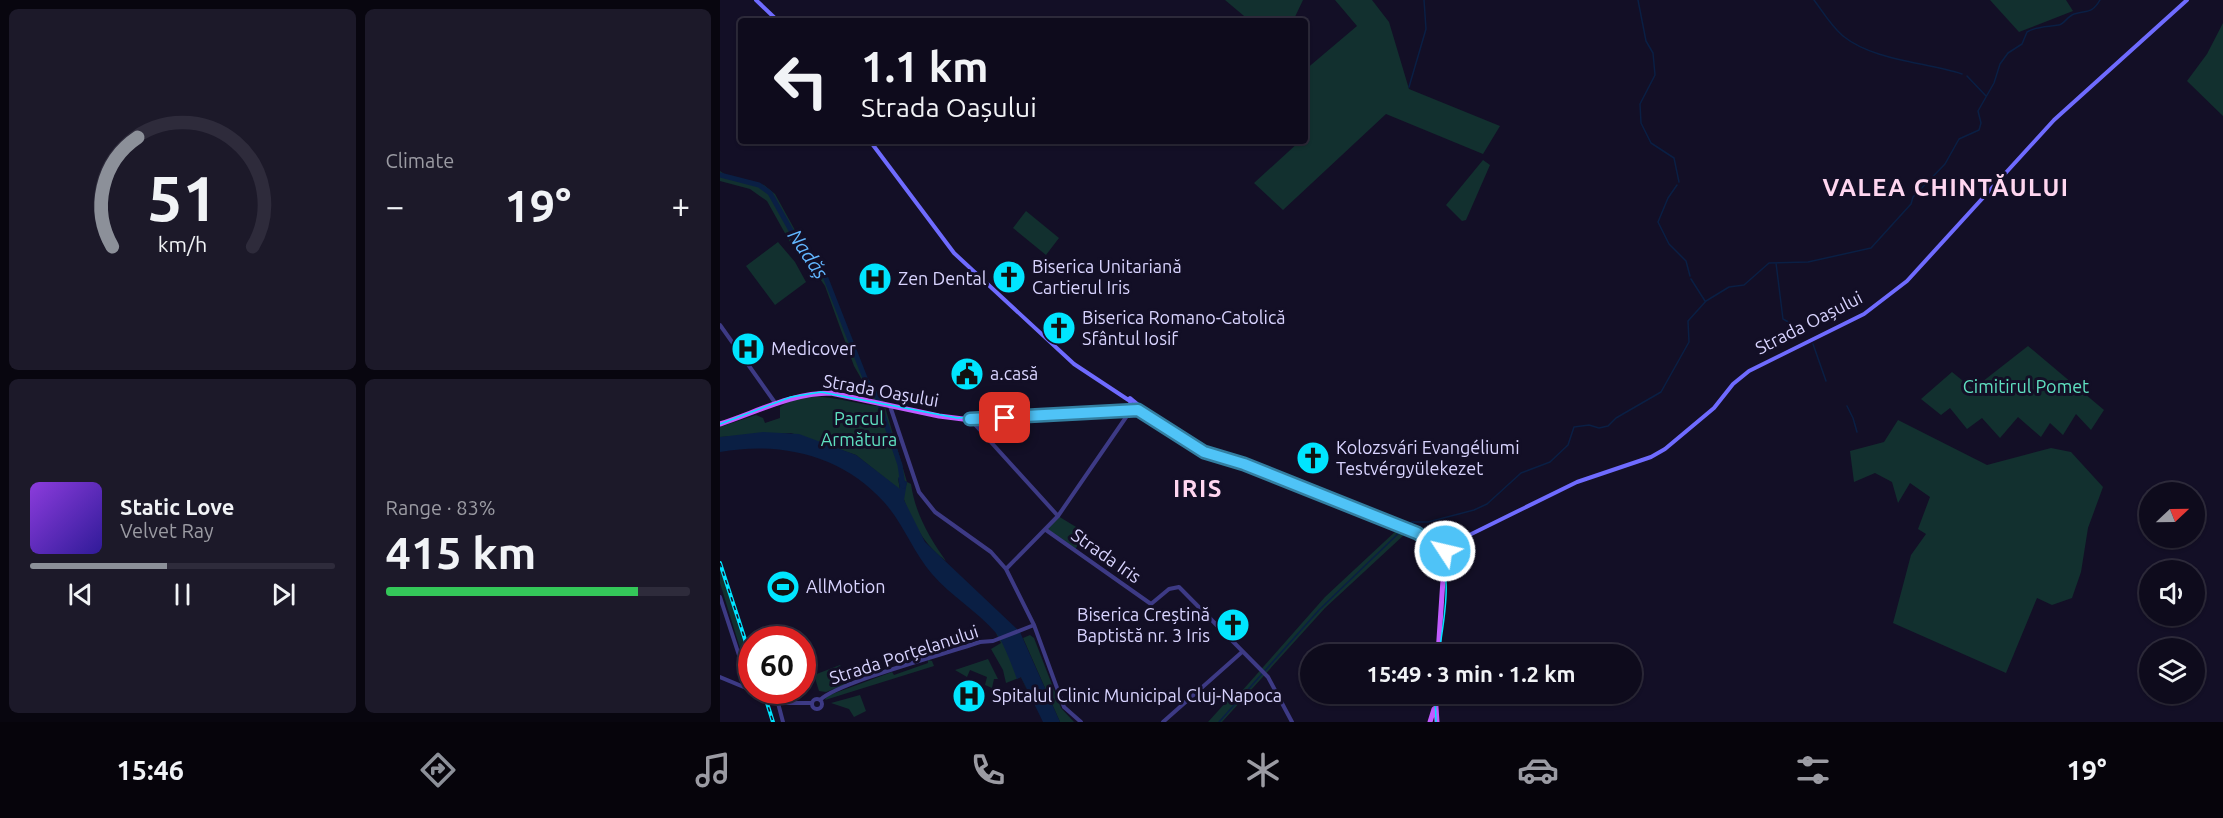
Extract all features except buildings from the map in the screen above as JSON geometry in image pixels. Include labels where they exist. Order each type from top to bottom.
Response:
[{"type":"main road","points":[[756,0],[775,18]]},
{"type":"main road","name":"Strada Oașului","points":[[720,424],[795,396],[824,393],[939,416],[970,419],[1135,409],[1154,418],[1204,452],[1244,464],[1398,525],[1439,548],[1577,482],[1656,454],[1714,408],[1733,384],[1749,371],[1851,321],[1880,302],[1907,281],[2054,120],[2187,0]]},
{"type":"main road","points":[[872,144],[954,253],[1074,364],[1131,401],[1135,409]]},
{"type":"main road","points":[[1124,396],[1136,402],[1154,418]]},
{"type":"main road","points":[[1135,409],[1136,402]]},
{"type":"main road","points":[[1439,548],[1443,563],[1443,608],[1439,644]]},
{"type":"main road","points":[[1443,563],[1450,558]]},
{"type":"main road","points":[[1430,722],[1435,705]]},
{"type":"main road","points":[[1435,705],[1437,722]]},
{"type":"street","points":[[720,326],[776,403]]},
{"type":"street","points":[[889,405],[923,498],[935,512],[991,552],[1006,569],[1034,625],[1064,707],[1081,722]]},
{"type":"street","points":[[1006,569],[1058,516],[1135,409]]},
{"type":"street","points":[[970,419],[1058,516]]},
{"type":"street","name":"Strada Iris","points":[[1046,530],[1151,604],[1169,589],[1179,587],[1242,652]]},
{"type":"street","points":[[720,597],[738,652]]},
{"type":"street","name":"Strada Porțelanului","points":[[820,700],[826,695],[864,681],[980,642],[999,639],[1034,625]]},
{"type":"street","points":[[1163,722],[1242,652],[1266,676],[1292,722]]},
{"type":"street","points":[[720,677],[738,686]]},
{"type":"street","points":[[812,704],[813,707],[819,708],[820,700],[816,699]]},
{"type":"street","points":[[778,704],[783,722]]},
{"type":"green space","points":[[1225,0],[1303,0],[1294,18],[1246,18]]},
{"type":"green space","points":[[1335,0],[1372,0],[1389,22],[1409,89],[1500,126],[1483,154],[1386,114],[1283,210],[1254,183],[1297,144],[1308,144],[1308,67],[1357,26]]},
{"type":"green space","points":[[1990,0],[2066,0],[2073,11],[2019,32]]},
{"type":"green space","points":[[2223,23],[2223,116],[2187,81],[2207,54]]},
{"type":"green space","points":[[1483,160],[1490,165],[1466,220],[1462,221],[1446,205]]},
{"type":"green space","name":"Parcul Armătura","points":[[720,171],[729,177],[764,185],[775,194],[801,241],[822,265],[865,375],[883,400],[907,482],[898,478],[900,490],[856,455],[791,433],[720,437],[720,427],[756,415],[763,418],[765,423],[780,418],[780,407],[803,398],[828,398],[877,406],[854,366],[825,286],[812,267],[796,253],[767,201],[750,189],[720,181]]},
{"type":"green space","points":[[1026,211],[1059,238],[1046,255],[1013,228]]},
{"type":"green space","points":[[778,242],[795,262],[806,282],[775,305],[746,266]]},
{"type":"green space","name":"Cimitirul Pomet","points":[[2028,346],[2104,410],[2091,430],[2076,414],[2063,435],[2050,423],[2041,437],[2018,417],[2000,438],[1982,418],[1967,429],[1950,408],[1941,415],[1921,399],[1952,372],[1973,389]]},
{"type":"green space","points":[[991,394],[1012,412],[980,414],[979,411]]},
{"type":"green space","points":[[1898,420],[1987,465],[2051,448],[2071,452],[2103,487],[2088,528],[2081,572],[2072,598],[2052,605],[2037,598],[2006,673],[1893,623],[1911,555],[1926,534],[1918,529],[1930,497],[1910,483],[1898,503],[1892,482],[1875,473],[1854,482],[1850,451],[1884,442]]},
{"type":"green space","points":[[907,482],[911,484],[924,524],[946,561],[931,548],[910,515],[903,497]]},
{"type":"green space","points":[[1058,516],[1086,533],[1074,551],[1046,530]]},
{"type":"green space","points":[[1398,529],[1405,534],[1325,608],[1222,722],[1208,722],[1237,690],[1241,692],[1325,597]]},
{"type":"green space","points":[[720,567],[738,626],[738,642],[720,583]]},
{"type":"green space","points":[[996,633],[1004,635],[1029,695],[1021,677],[1006,683],[1003,670],[991,649],[1001,643]]},
{"type":"green space","points":[[1030,635],[1034,638],[1061,708],[1074,722],[1060,722],[1023,638]]},
{"type":"green space","points":[[988,659],[998,679],[994,679],[992,688],[985,685],[987,677],[970,670],[967,677],[955,670]]},
{"type":"green space","points":[[928,660],[932,661],[934,666],[825,700],[827,696],[892,672],[894,675],[928,663]]},
{"type":"green space","points":[[840,665],[846,675],[832,680],[829,685],[831,687],[849,683],[826,692],[819,691],[816,674]]},
{"type":"green space","points":[[860,695],[866,711],[854,717],[849,709],[831,703]]},
{"type":"water","points":[[763,432],[799,434],[856,455],[900,489],[898,477],[907,482],[904,500],[925,542],[1020,632],[1060,722],[1043,722],[1021,677],[1017,679],[999,637],[932,574],[891,510],[867,486],[849,473],[809,455],[765,449],[720,452],[720,437]]},
{"type":"waterway","points":[[1409,87],[1426,29],[1424,0]]},
{"type":"waterway","points":[[1638,0],[1646,41],[1653,53],[1655,75],[1640,104],[1641,123],[1651,143],[1674,158],[1679,182]]},
{"type":"waterway","points":[[1814,0],[1835,28],[1856,44],[1885,56],[1962,74]]},
{"type":"waterway","points":[[1406,526],[1412,522],[1428,522],[1474,510],[1487,504],[1521,473],[1550,462],[1568,445],[1574,427],[1608,426],[1616,418],[1661,392],[1689,342],[1688,321],[1706,301],[1729,287],[1744,285],[1769,263],[1808,262],[1871,248],[1911,204],[1913,197],[1945,164],[1959,139],[1979,130],[1981,123],[1978,111],[1994,83],[2000,64],[2008,53],[2022,44],[2027,32],[2061,24],[2072,15],[2092,10],[2100,0]]},
{"type":"waterway","points":[[1967,76],[1986,96]]},
{"type":"waterway","name":"Nadăș","points":[[720,175],[759,185],[770,193],[802,250],[825,276],[865,378],[877,397],[900,465],[903,486]]},
{"type":"waterway","points":[[1677,185],[1668,198],[1658,222],[1669,244],[1686,261],[1690,276]]},
{"type":"waterway","points":[[1776,263],[1783,319],[1801,329]]},
{"type":"waterway","points":[[1691,279],[1705,301]]},
{"type":"waterway","points":[[1813,344],[1826,381]]},
{"type":"waterway","points":[[1847,406],[1857,432]]},
{"type":"waterway","points":[[1219,722],[1319,610],[1403,529]]},
{"type":"tram line","points":[[720,424],[791,397],[821,392],[957,418],[1124,408],[1145,412],[1205,451],[1244,463],[1430,540],[1438,551],[1446,579],[1440,644]]},
{"type":"tram line","points":[[1435,704],[1436,722]]},
{"type":"railway","points":[[720,563],[741,626]]},
{"type":"railway","points":[[767,704],[773,722]]},
{"type":"place","name":"Biserica Unitariană Cartierul Iris","points":[[1009,277]]},
{"type":"place","name":"Zen Dental","points":[[875,279]]},
{"type":"place","name":"Biserica Romano-Catolică Sfântul Iosif","points":[[1059,328]]},
{"type":"place","name":"Medicover","points":[[748,349]]},
{"type":"place","name":"a.casă","points":[[967,374]]},
{"type":"place","name":"Kolozsvári Evangéliumi Testvérgyülekezet","points":[[1313,458]]},
{"type":"place","name":"AllMotion","points":[[783,587]]},
{"type":"place","name":"Biserica Creștină Baptistă nr. 3 Iris","points":[[1233,625]]},
{"type":"place","name":"Spitalul Clinic Municipal Cluj-Napoca","points":[[969,696]]},
{"type":"district","name":"VALEA CHINTĂULUI","points":[[1946,188]]},
{"type":"district","name":"IRIS","points":[[1198,489]]},
{"type":"route","points":[[1005,418],[972,421],[970,419],[1096,410],[1138,410],[1201,451],[1244,464],[1417,533],[1432,543],[1441,544],[1445,551]]}]
